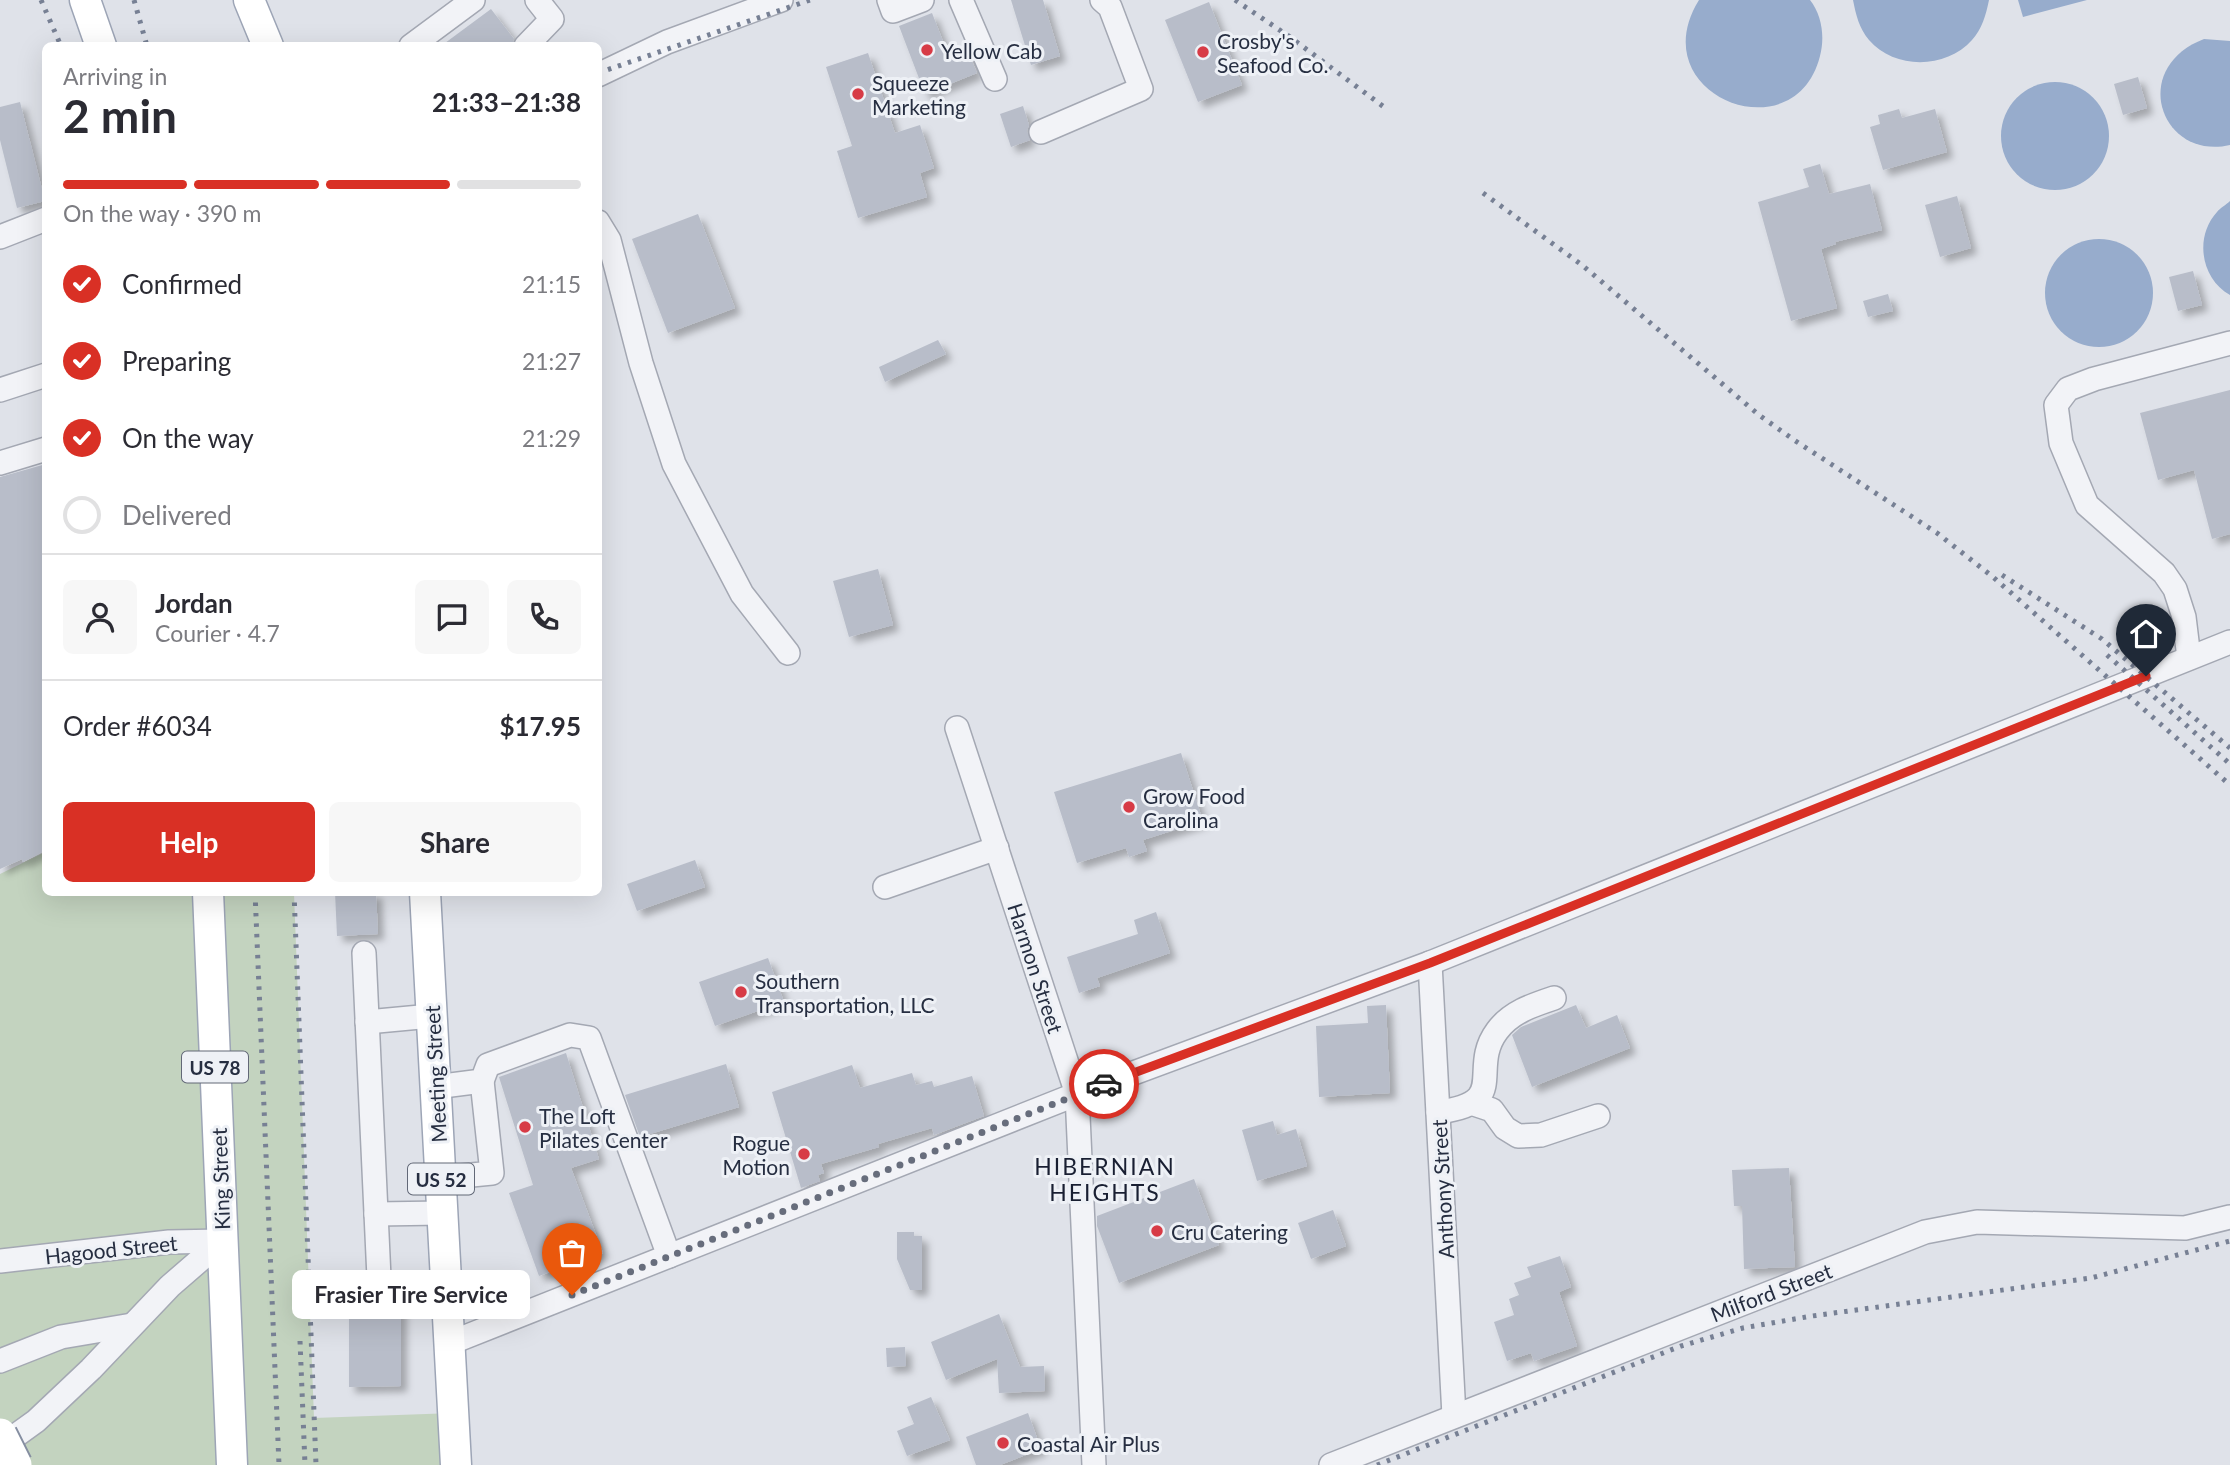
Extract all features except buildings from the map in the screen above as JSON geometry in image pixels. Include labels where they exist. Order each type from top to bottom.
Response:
[{"type":"highway","points":[[0,1434],[15,1465]]},
{"type":"main road","points":[[85,0],[100,42]]},
{"type":"main road","points":[[249,0],[266,42]]},
{"type":"main road","name":"King Street","points":[[208,896],[232,1465]]},
{"type":"main road","name":"Meeting Street","points":[[425,896],[456,1465]]},
{"type":"street","points":[[416,42],[473,0]]},
{"type":"street","points":[[530,42],[552,19],[537,0]]},
{"type":"street","points":[[602,73],[667,42],[780,0]]},
{"type":"street","points":[[889,0],[893,11],[922,0]]},
{"type":"street","points":[[961,0],[995,79]]},
{"type":"street","points":[[1041,132],[1141,89],[1110,7],[1102,0]]},
{"type":"street","points":[[0,237],[42,221]]},
{"type":"street","points":[[602,229],[609,240],[641,363],[674,464],[742,594],[789,653]]},
{"type":"street","points":[[2189,658],[2184,617],[2175,589],[2164,573],[2087,505],[2061,443],[2056,405],[2068,390],[2094,379],[2230,343]]},
{"type":"street","points":[[0,390],[42,376]]},
{"type":"street","points":[[0,463],[42,451]]},
{"type":"street","points":[[450,1343],[1077,1094],[1430,963],[2230,642]]},
{"type":"street","name":"Harmon Street","points":[[957,728],[1077,1094],[1094,1465]]},
{"type":"street","points":[[885,887],[997,848]]},
{"type":"street","points":[[364,953],[379,1278]]},
{"type":"street","name":"Anthony Street","points":[[1430,963],[1454,1416]]},
{"type":"street","points":[[1438,1112],[1457,1110],[1474,1104],[1485,1089],[1486,1054],[1498,1030],[1525,1007],[1553,998]]},
{"type":"street","points":[[368,1022],[431,1016]]},
{"type":"street","points":[[441,1178],[492,1173],[482,1080],[488,1065],[570,1035],[589,1038],[669,1256]]},
{"type":"street","points":[[436,1087],[482,1080]]},
{"type":"street","points":[[1474,1104],[1492,1110],[1505,1128],[1518,1136],[1541,1135],[1598,1116]]},
{"type":"street","points":[[376,1214],[443,1213]]},
{"type":"street","name":"Milford Street","points":[[1331,1465],[1925,1232],[1977,1222],[2185,1228],[2230,1217]]},
{"type":"street","points":[[0,1447],[36,1421],[91,1370],[170,1286],[222,1241]]},
{"type":"street","name":"Hagood Street","points":[[0,1261],[169,1242],[222,1241]]},
{"type":"street","points":[[0,1361],[61,1337],[132,1325]]},
{"type":"green space","points":[[42,853],[42,896],[294,896],[314,1418],[454,1413],[456,1465],[15,1465],[0,1435],[0,874]]},
{"type":"water","points":[[1699,0],[1810,0],[1820,19],[1822,41],[1820,56],[1805,86],[1782,103],[1755,107],[1728,101],[1705,86],[1689,63],[1686,34]]},
{"type":"water","points":[[1853,0],[1989,0],[1983,22],[1972,40],[1949,56],[1921,62],[1892,57],[1869,40],[1860,26]]},
{"type":"water","points":[[2018,0],[2087,0],[2023,17]]},
{"type":"water","points":[[2204,39],[2230,41],[2230,145],[2206,146],[2186,139],[2171,126],[2163,109],[2161,90],[2166,70],[2180,53]]},
{"type":"water","points":[[2055,82],[2076,86],[2093,98],[2105,115],[2109,136],[2105,157],[2093,174],[2076,186],[2055,190],[2034,186],[2017,174],[2005,157],[2001,136],[2005,115],[2017,98],[2034,86]]},
{"type":"water","points":[[2230,201],[2230,295],[2220,288],[2207,268],[2203,245],[2210,222]]},
{"type":"water","points":[[2099,239],[2120,243],[2137,255],[2149,272],[2153,293],[2149,314],[2137,331],[2120,343],[2099,347],[2078,343],[2061,331],[2049,314],[2045,293],[2049,272],[2061,255],[2078,243]]},
{"type":"railway","points":[[41,0],[59,42]]},
{"type":"railway","points":[[134,0],[146,42]]},
{"type":"railway","points":[[602,72],[810,0]]},
{"type":"railway","points":[[1235,0],[1388,110]]},
{"type":"railway","points":[[1483,193],[1582,265],[1759,415],[1937,533],[1993,577],[2230,785]]},
{"type":"railway","points":[[2002,575],[2102,639],[2230,748]]},
{"type":"railway","points":[[2107,655],[2230,764]]},
{"type":"railway","points":[[255,896],[279,1465]]},
{"type":"railway","points":[[294,896],[316,1465]]},
{"type":"railway","points":[[1377,1465],[1681,1346],[1743,1328],[2091,1278],[2230,1241]]},
{"type":"railway","points":[[300,1341],[305,1465]]},
{"type":"way so far","points":[[572,1295],[1104,1084]]},
{"type":"place","name":"Yellow Cab","points":[[927,50]]},
{"type":"place","name":"Crosby's Seafood Co.","points":[[1203,52]]},
{"type":"place","name":"Squeeze Marketing","points":[[858,94]]},
{"type":"place","name":"Grow Food Carolina","points":[[1129,807]]},
{"type":"place","name":"Southern Transportation, LLC","points":[[741,992]]},
{"type":"place","name":"The Loft Pilates Center","points":[[525,1127]]},
{"type":"place","name":"Rogue Motion","points":[[804,1154]]},
{"type":"place","name":"Cru Catering","points":[[1157,1231]]},
{"type":"place","name":"Frasier Tire Service","points":[[572,1295]]},
{"type":"place","name":"Coastal Air Plus","points":[[1003,1443]]},
{"type":"district","name":"HIBERNIAN HEIGHTS","points":[[1105,1179]]},
{"type":"route","points":[[1104,1084],[1430,963],[2146,676]]}]
